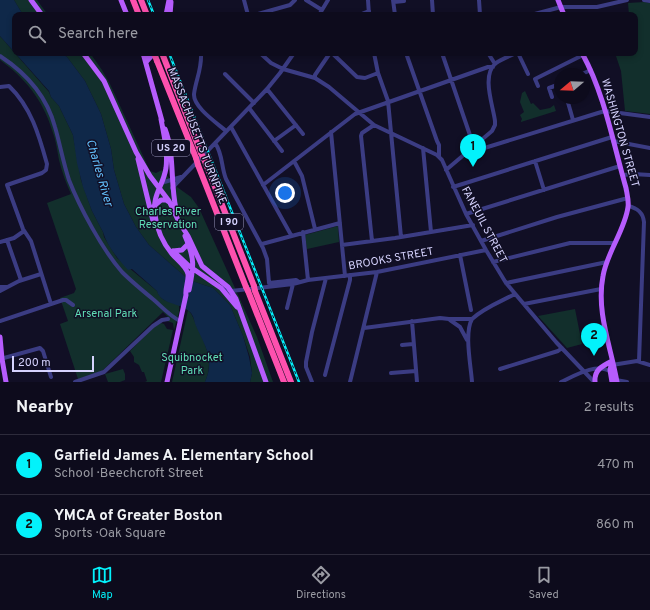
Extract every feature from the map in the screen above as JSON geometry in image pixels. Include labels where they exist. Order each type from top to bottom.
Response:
[{"type":"highway","points":[[133,0],[138,12]]},
{"type":"highway","points":[[141,0],[146,12]]},
{"type":"highway","name":"MASSACHUSETTS TURNPIKE","points":[[155,56],[284,382]]},
{"type":"highway","name":"MASSACHUSETTS TURNPIKE","points":[[163,56],[291,382]]},
{"type":"main road","points":[[31,0],[40,12]]},
{"type":"main road","points":[[121,0],[126,12]]},
{"type":"main road","points":[[167,12],[170,0]]},
{"type":"main road","points":[[170,0],[170,12]]},
{"type":"main road","points":[[558,0],[563,12]]},
{"type":"main road","points":[[85,56],[106,85],[136,152],[147,172],[160,185],[204,268],[231,291],[246,324],[266,382]]},
{"type":"main road","name":"WASHINGTON STREET","points":[[583,56],[591,70],[598,89],[628,198],[628,206],[623,222],[606,262],[601,289],[603,317],[615,381]]},
{"type":"main road","name":"US 20","points":[[145,58],[161,119],[170,144],[172,188],[179,222],[192,258],[193,269],[185,290],[186,295],[167,382]]},
{"type":"main road","name":"US 20","points":[[161,119],[166,160],[165,173],[155,198],[154,206],[160,237],[186,270],[190,278]]},
{"type":"main road","points":[[136,152],[153,220],[160,237],[193,269],[221,288],[233,302],[246,324]]},
{"type":"main road","points":[[154,206],[161,200],[166,200],[170,203]]},
{"type":"main road","points":[[173,251],[183,250],[188,244]]},
{"type":"main road","points":[[0,337],[0,358],[6,382]]},
{"type":"main road","points":[[595,382],[595,374],[599,369],[611,365]]},
{"type":"street","points":[[244,0],[247,12]]},
{"type":"street","points":[[265,12],[290,5],[295,0]]},
{"type":"street","points":[[306,0],[322,10],[328,0]]},
{"type":"street","points":[[368,0],[369,12]]},
{"type":"street","points":[[432,0],[433,12]]},
{"type":"street","points":[[479,0],[480,12]]},
{"type":"street","points":[[542,12],[561,7],[597,7],[628,0]]},
{"type":"street","points":[[644,0],[650,1]]},
{"type":"street","points":[[395,12],[394,1],[404,1]]},
{"type":"street","points":[[0,56],[29,81],[48,106],[72,188],[108,255],[132,282],[180,321]]},
{"type":"street","points":[[201,56],[201,67],[194,92],[195,101],[201,109],[226,131]]},
{"type":"street","name":"FANEUIL STREET","points":[[263,56],[271,63],[283,69],[315,78],[329,87],[374,125],[424,148],[439,157],[442,160],[466,214],[506,283],[562,348],[595,382]]},
{"type":"street","points":[[172,188],[267,89],[292,56]]},
{"type":"street","points":[[315,78],[329,56]]},
{"type":"street","points":[[334,56],[358,77],[365,78],[378,73]]},
{"type":"street","points":[[375,56],[378,73],[388,101],[401,237]]},
{"type":"street","points":[[407,56],[439,145],[439,157]]},
{"type":"street","points":[[443,56],[474,147]]},
{"type":"street","points":[[490,56],[494,65]]},
{"type":"street","points":[[263,185],[354,114],[494,65],[511,56]]},
{"type":"street","points":[[519,56],[528,74]]},
{"type":"street","points":[[538,86],[535,79],[578,56]]},
{"type":"street","points":[[446,170],[474,147],[492,130],[495,125],[489,87],[490,74],[494,65]]},
{"type":"street","points":[[225,74],[254,103]]},
{"type":"street","points":[[0,87],[9,86],[27,109],[37,130],[47,166],[46,170],[42,173],[7,185],[24,231],[30,239],[38,260],[51,304]]},
{"type":"street","points":[[552,97],[549,88],[554,86]]},
{"type":"street","points":[[267,89],[303,134]]},
{"type":"street","points":[[569,104],[574,120]]},
{"type":"street","points":[[249,108],[282,151]]},
{"type":"street","points":[[465,154],[574,120],[605,112],[650,117]]},
{"type":"street","points":[[274,141],[296,125]]},
{"type":"street","points":[[372,241],[361,136],[374,125]]},
{"type":"street","points":[[231,127],[291,235]]},
{"type":"street","points":[[325,375],[350,280],[347,275],[342,245],[331,132]]},
{"type":"street","points":[[453,187],[535,161],[613,139],[650,148]]},
{"type":"street","points":[[434,153],[437,147],[437,141]]},
{"type":"street","points":[[215,143],[220,152],[222,169],[226,179],[262,244],[340,223]]},
{"type":"street","points":[[424,148],[431,232]]},
{"type":"street","points":[[294,161],[302,176],[315,229]]},
{"type":"street","points":[[535,161],[544,190]]},
{"type":"street","points":[[466,214],[620,166]]},
{"type":"street","points":[[622,175],[650,175]]},
{"type":"street","points":[[160,185],[183,176]]},
{"type":"street","points":[[481,241],[557,217],[628,198]]},
{"type":"street","points":[[628,206],[636,208],[640,211],[644,222],[639,361]]},
{"type":"street","points":[[342,245],[473,225]]},
{"type":"street","points":[[0,242],[20,235],[24,231]]},
{"type":"street","points":[[303,232],[308,280]]},
{"type":"street","points":[[7,240],[21,280]]},
{"type":"street","points":[[493,262],[570,243],[614,243]]},
{"type":"street","name":"BROOKS STREET","points":[[262,244],[267,259],[269,283],[295,280],[299,282]]},
{"type":"street","name":"BROOKS STREET","points":[[221,288],[231,291],[377,272],[486,250]]},
{"type":"street","points":[[460,255],[471,310]]},
{"type":"street","points":[[506,283],[606,262]]},
{"type":"street","points":[[350,382],[377,272]]},
{"type":"street","points":[[0,287],[41,274]]},
{"type":"street","points":[[312,382],[306,367],[306,362],[326,278]]},
{"type":"street","points":[[287,308],[293,284]]},
{"type":"street","points":[[0,291],[5,289],[7,286]]},
{"type":"street","points":[[524,304],[601,289]]},
{"type":"street","points":[[472,382],[468,327],[472,319],[479,312],[515,294]]},
{"type":"street","points":[[0,321],[65,300],[73,306]]},
{"type":"street","points":[[364,328],[440,318],[449,320],[472,319]]},
{"type":"street","points":[[75,382],[104,372],[153,326],[162,320],[168,319]]},
{"type":"street","points":[[449,320],[460,328],[468,342]]},
{"type":"street","points":[[412,321],[417,382]]},
{"type":"street","points":[[402,345],[414,344]]},
{"type":"street","points":[[0,358],[40,348],[43,351],[52,377]]},
{"type":"street","points":[[500,369],[558,351],[562,348]]},
{"type":"street","points":[[561,382],[585,370],[599,369],[611,365],[639,361],[650,365]]},
{"type":"street","points":[[391,373],[416,371]]},
{"type":"street","points":[[615,381],[627,382]]},
{"type":"green space","points":[[14,0],[37,0],[46,12],[21,12]]},
{"type":"green space","points":[[628,3],[650,3],[650,114],[625,111],[621,71],[616,56],[638,56],[638,12],[629,12]]},
{"type":"green space","name":"Arsenal Park","points":[[0,36],[12,50],[12,56],[18,56],[49,92],[51,97],[59,106],[73,135],[81,180],[92,211],[104,237],[117,258],[157,291],[164,300],[179,305],[179,312],[174,330],[173,323],[167,321],[168,317],[163,312],[102,371],[78,379],[60,324],[68,321],[60,298],[74,293],[76,289],[47,203],[71,194],[61,169],[54,138],[44,109],[25,82],[0,60]]},
{"type":"green space","name":"Charles River Reservation","points":[[66,56],[92,56],[110,84],[150,171],[156,173],[162,170],[177,187],[191,197],[199,208],[257,337],[273,382],[250,382],[252,373],[250,357],[230,305],[213,288],[189,280],[149,245],[136,227],[124,204],[114,170],[111,149],[101,114],[85,81]]},
{"type":"green space","points":[[525,91],[531,104],[533,103],[540,110],[550,108],[554,105],[556,111],[521,122],[522,119],[520,115],[524,112],[520,102],[522,93]]},
{"type":"green space","points":[[338,226],[339,242],[307,249],[305,235]]},
{"type":"green space","points":[[575,309],[582,344],[567,348],[538,316]]},
{"type":"green space","name":"Squibnocket Park","points":[[188,310],[203,340],[208,354],[209,368],[205,382],[172,382]]},
{"type":"green space","points":[[161,323],[164,324],[167,329],[173,330],[161,382],[145,382],[147,381],[144,372],[142,372],[139,365],[134,362],[134,357],[130,351],[153,328]]},
{"type":"green space","points":[[123,369],[125,380],[120,382],[108,382],[105,374]]},
{"type":"water","points":[[0,0],[14,0],[21,12],[12,12],[12,50],[0,36]]},
{"type":"water","name":"Charles River","points":[[18,56],[66,56],[85,81],[101,114],[111,149],[114,170],[124,204],[136,227],[149,245],[189,280],[213,288],[230,305],[243,336],[249,357],[252,373],[250,382],[205,382],[209,366],[208,353],[190,312],[181,306],[162,299],[157,291],[132,269],[128,270],[113,252],[92,211],[83,187],[77,163],[73,135],[59,106],[51,97],[49,91]]},
{"type":"railway","points":[[148,0],[153,12]]},
{"type":"railway","points":[[170,56],[299,382]]},
{"type":"place","name":"Garfield James A. Elementary School","points":[[473,167]]},
{"type":"place","name":"YMCA of Greater Boston","points":[[594,356]]}]
